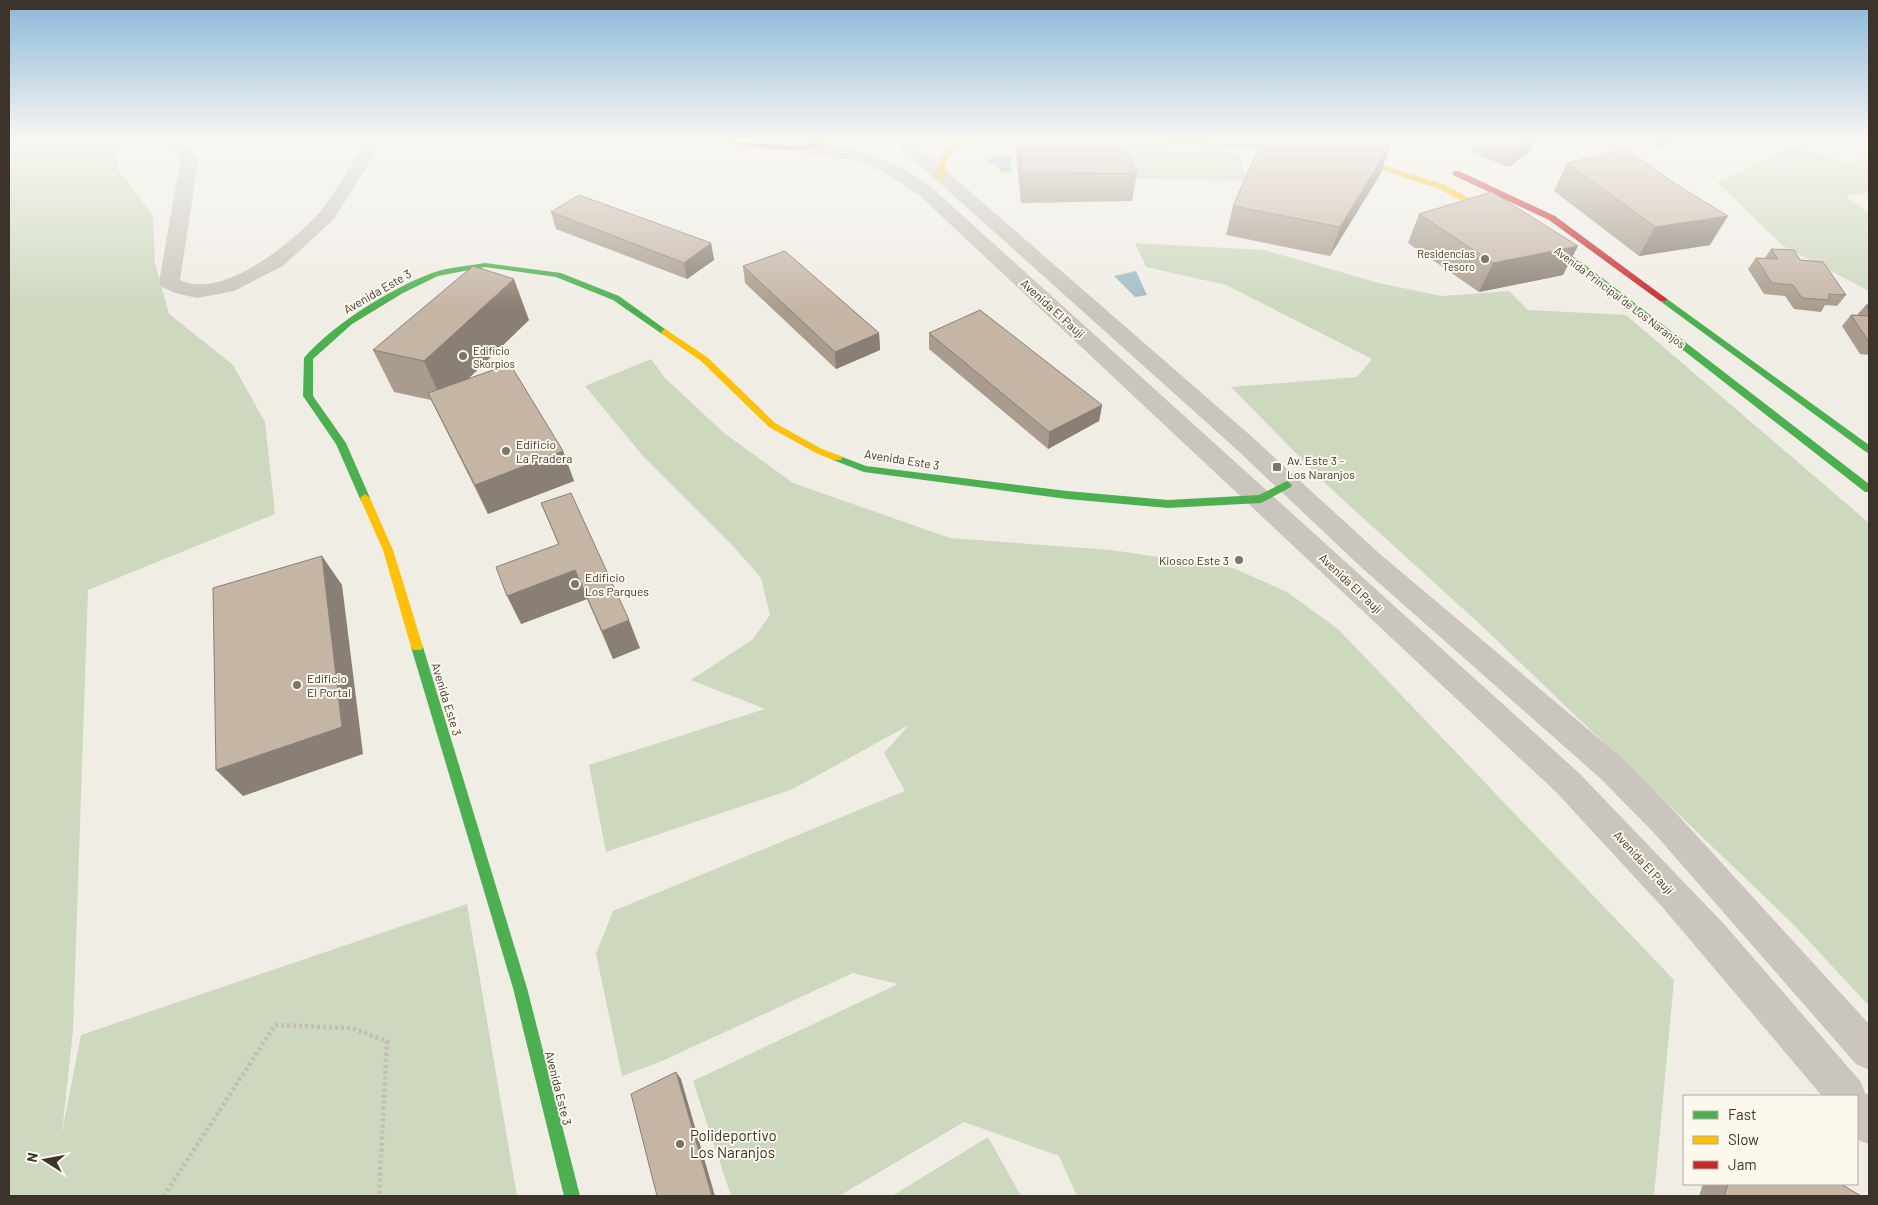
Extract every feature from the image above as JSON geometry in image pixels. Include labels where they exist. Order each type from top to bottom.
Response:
[{"type":"street","points":[[183,197],[169,283],[182,289],[197,292],[227,287],[276,262],[327,215],[338,197]]},
{"type":"street","name":"Avenida El Paují","points":[[932,197],[1274,492],[1544,708],[1611,768],[1665,823],[1869,1051]]},
{"type":"street","name":"Avenida El Paují","points":[[965,197],[1243,442],[1274,492],[1620,835],[1749,979],[1846,1095]]},
{"type":"street","points":[[1462,197],[1516,225]]},
{"type":"street","name":"Avenida Principal de Los Naranjos","points":[[1505,197],[1552,218],[1869,450]]},
{"type":"street","name":"Avenida Principal de Los Naranjos","points":[[1529,232],[1582,266],[1869,489]]},
{"type":"street","name":"Avenida Este 3","points":[[572,1196],[520,988],[388,550],[341,443],[308,396],[309,358],[349,322],[400,291],[436,274],[485,265],[558,275],[616,298],[704,359],[772,425],[819,451],[864,469],[1067,495],[1168,504],[1274,492]]},
{"type":"street","points":[[1858,1110],[1869,1125]]},
{"type":"path","points":[[164,1196],[275,1025],[351,1028],[387,1042],[379,1196]]},
{"type":"green space","points":[[9,197],[139,197],[153,216],[155,263],[169,314],[233,365],[265,422],[275,514],[88,590],[73,1031],[62,1132],[81,1035],[467,904],[517,1196],[9,1196]]},
{"type":"green space","points":[[1733,197],[1847,197],[1869,213],[1869,291],[1783,246]]},
{"type":"green space","points":[[1135,243],[1264,250],[1379,283],[1442,296],[1509,291],[1528,310],[1626,315],[1869,523],[1869,1006],[1793,924],[1482,626],[1329,487],[1231,387],[1357,377],[1372,359],[1226,285],[1146,267]]},
{"type":"green space","points":[[651,359],[665,378],[724,433],[793,483],[950,538],[1111,550],[1233,568],[1287,592],[1338,629],[1674,980],[1654,1196],[1077,1196],[1059,1156],[964,1122],[839,1196],[731,1196],[693,1081],[898,984],[853,973],[662,1061],[622,1076],[596,954],[613,911],[905,791],[884,753],[909,725],[793,789],[606,852],[589,765],[765,709],[691,680],[753,639],[770,615],[761,578],[733,546],[643,456],[585,386]]},
{"type":"green space","points":[[988,1137],[1021,1196],[892,1196]]},
{"type":"water","points":[[1136,271],[1147,295],[1135,297],[1114,276]]},
{"type":"building","points":[[575,197],[585,197],[711,243],[684,263],[551,212]]},
{"type":"building","points":[[1237,197],[1358,197],[1340,227],[1233,206]]},
{"type":"building","points":[[1475,197],[1500,197],[1578,246],[1493,263],[1419,214]]},
{"type":"building","points":[[1614,197],[1697,197],[1728,216],[1655,227]]},
{"type":"building","points":[[1771,249],[1794,250],[1800,260],[1823,262],[1846,295],[1829,294],[1829,300],[1802,298],[1793,285],[1772,283],[1756,258],[1778,259]]},
{"type":"building","points":[[785,251],[879,333],[835,352],[743,266]]},
{"type":"building","points":[[473,266],[514,279],[424,361],[373,350]]},
{"type":"building","points":[[980,310],[1102,405],[1049,432],[929,333]]},
{"type":"building","points":[[1851,315],[1869,316],[1869,342]]},
{"type":"building","name":"Edificio La Pradera","points":[[510,364],[563,451],[475,485],[428,393]]},
{"type":"building","points":[[571,493],[629,620],[602,631],[575,570],[507,596],[496,567],[559,544],[541,503]]},
{"type":"building","name":"Edificio El Portal","points":[[322,556],[342,727],[216,770],[213,588]]},
{"type":"building","points":[[676,1072],[712,1196],[657,1196],[631,1094]]},
{"type":"building","points":[[1728,1185],[1843,1185],[1861,1196],[1724,1196]]},
{"type":"traffic: fast","points":[[1540,238],[1581,266],[1869,489]]},
{"type":"traffic: fast","points":[[365,498],[341,443],[308,396],[309,358],[349,322],[400,291],[436,274],[485,265],[558,275],[616,298],[665,332]]},
{"type":"traffic: fast","points":[[1663,299],[1869,450]]},
{"type":"traffic: fast","points":[[837,458],[864,469],[1067,495],[1168,504],[1261,499],[1287,485]]},
{"type":"traffic: fast","points":[[417,647],[520,988],[572,1196]]},
{"type":"traffic: slow","points":[[1462,197],[1502,218]]},
{"type":"traffic: slow","points":[[665,332],[704,359],[772,425],[819,451],[837,458]]},
{"type":"traffic: slow","points":[[365,498],[388,550],[417,647]]},
{"type":"traffic: jam","points":[[1508,197],[1552,218],[1663,299]]},
{"type":"place","name":"Residencias Tesoro","points":[[1485,259]]},
{"type":"place","name":"Edificio Skorpios","points":[[463,356]]},
{"type":"place","name":"Edificio La Pradera","points":[[506,451]]},
{"type":"place","name":"Av. Este 3 - Los Naranjos","points":[[1277,467]]},
{"type":"place","name":"Kiosco Este 3","points":[[1239,560]]},
{"type":"place","name":"Edificio Los Parques","points":[[575,584]]},
{"type":"place","name":"Edificio El Portal","points":[[297,685]]},
{"type":"place","name":"Polideportivo Los Naranjos","points":[[680,1144]]}]
